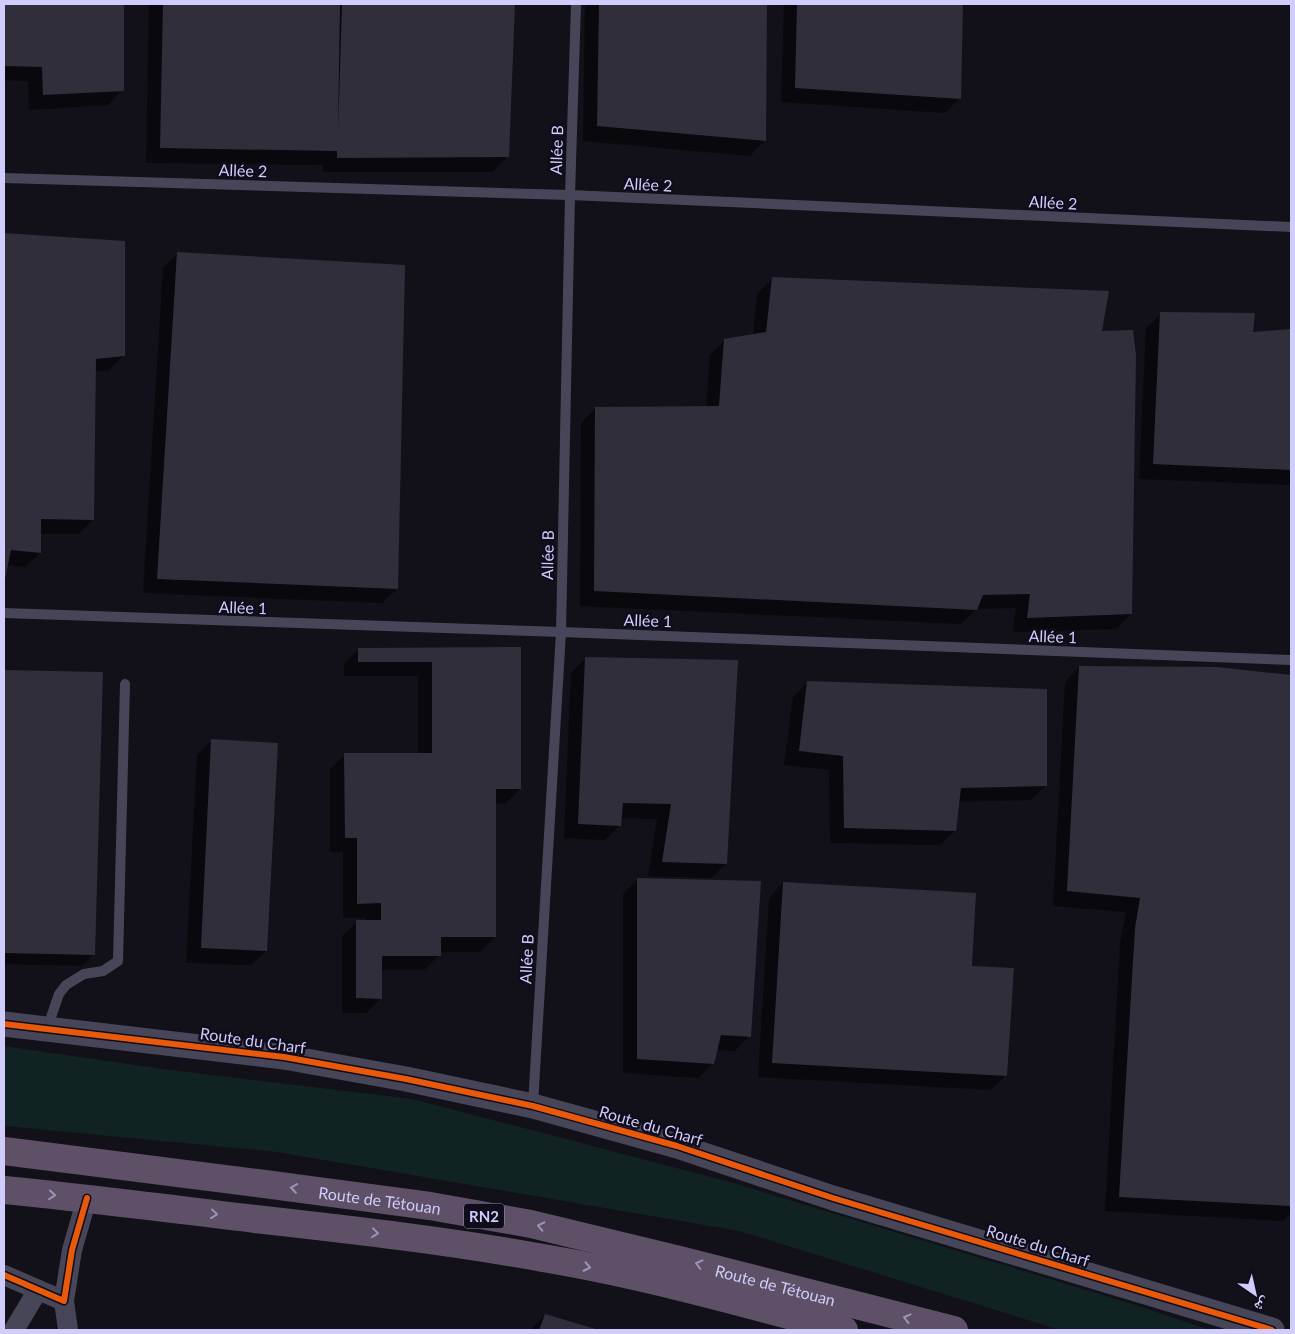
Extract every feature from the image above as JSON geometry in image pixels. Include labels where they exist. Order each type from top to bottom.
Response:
[{"type":"highway","name":"Route de Tétouan","points":[[4,1151],[257,1182],[430,1206],[531,1224],[954,1330]]},
{"type":"highway","name":"Route de Tétouan","points":[[4,1190],[432,1239],[550,1259],[648,1279],[844,1330]]},
{"type":"street","name":"Route du Charf","points":[[4,1024],[284,1057],[406,1079],[533,1106],[677,1146],[833,1198],[1272,1330]]},
{"type":"street","points":[[68,1330],[64,1301],[72,1250],[87,1198]]},
{"type":"street","points":[[4,1275],[64,1301]]},
{"type":"street","points":[[14,1330],[38,1290]]},
{"type":"lane","name":"Allée B","points":[[533,1106],[561,632],[576,4]]},
{"type":"lane","name":"Allée 2","points":[[4,178],[570,195],[1291,227]]},
{"type":"lane","name":"Allée 1","points":[[4,613],[1291,660]]},
{"type":"lane","points":[[47,1029],[59,994],[66,985],[84,974],[102,971],[118,962],[124,684]]},
{"type":"shaded area","points":[[4,1046],[163,1069],[413,1099],[730,1182],[1136,1305],[1210,1330],[1060,1330],[739,1231],[277,1152],[4,1126]]},
{"type":"building","points":[[4,4],[124,4],[124,91],[43,95],[42,67],[4,66]]},
{"type":"building","points":[[163,4],[340,4],[338,133],[342,4],[515,4],[509,157],[337,158],[337,151],[160,148]]},
{"type":"building","points":[[599,4],[767,4],[766,141],[597,126]]},
{"type":"building","points":[[797,4],[963,4],[961,99],[795,88]]},
{"type":"building","points":[[4,233],[125,241],[125,356],[96,359],[94,520],[41,519],[41,553],[11,550],[5,579]]},
{"type":"building","points":[[177,252],[405,265],[398,589],[157,579]]},
{"type":"building","points":[[772,277],[1109,291],[1102,331],[1133,330],[1136,355],[1132,614],[1027,618],[1030,594],[983,595],[977,610],[594,591],[595,407],[719,406],[724,339],[766,332]]},
{"type":"building","points":[[1160,312],[1255,313],[1253,332],[1291,329],[1291,470],[1153,464]]},
{"type":"building","points":[[521,647],[521,789],[496,789],[496,937],[441,937],[441,956],[382,956],[382,999],[356,998],[356,920],[381,920],[381,903],[357,904],[357,838],[345,838],[344,753],[432,753],[432,662],[358,662],[358,648]]},
{"type":"building","points":[[585,657],[738,660],[727,864],[662,862],[671,804],[623,803],[621,826],[578,824]]},
{"type":"building","points":[[1079,666],[1217,667],[1291,675],[1291,1206],[1119,1197],[1135,928],[1140,898],[1067,891]]},
{"type":"building","points":[[4,670],[103,672],[95,955],[4,953]]},
{"type":"building","points":[[807,681],[1047,689],[1047,786],[961,788],[956,831],[844,828],[843,756],[799,751]]},
{"type":"building","points":[[211,739],[278,743],[267,951],[201,948]]},
{"type":"building","points":[[637,878],[761,881],[751,1037],[721,1035],[714,1064],[637,1059]]},
{"type":"building","points":[[783,882],[976,893],[972,966],[1014,968],[1007,1076],[772,1063]]},
{"type":"building","points":[[545,1314],[599,1330],[539,1330]]},
{"type":"cycle path","points":[[4,1024],[284,1057],[406,1079],[533,1106],[677,1146],[833,1198],[1272,1330]]},
{"type":"cycle path","points":[[4,1275],[64,1301],[72,1250],[87,1198]]}]
